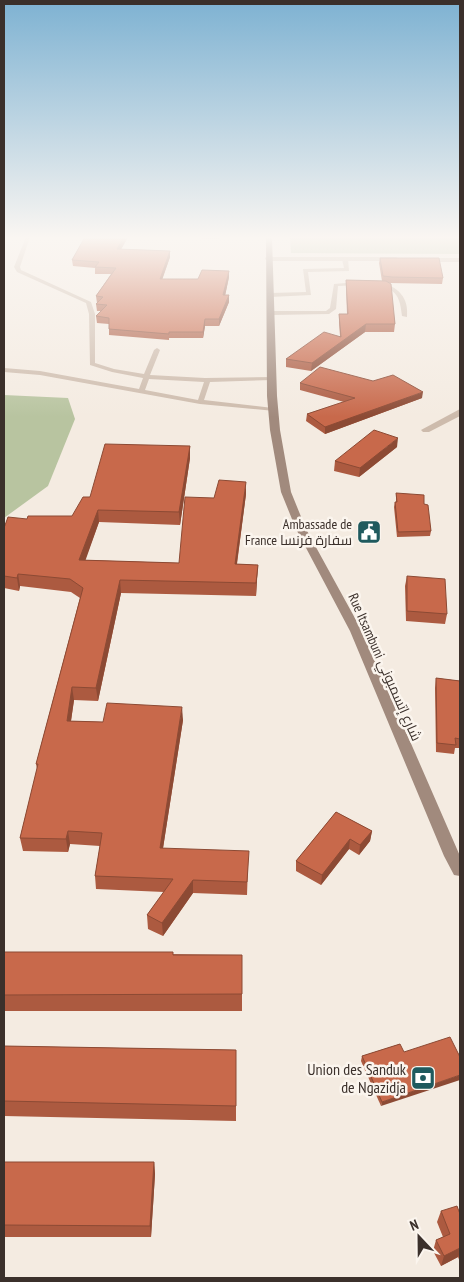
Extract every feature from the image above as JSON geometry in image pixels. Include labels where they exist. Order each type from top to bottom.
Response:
[{"type":"main road","name":"Rue Itsambuni شارع إتسمبوني","points":[[270,297],[274,410],[286,492],[301,529],[356,631],[452,856],[460,870]]},
{"type":"street","points":[[426,430],[460,412]]},
{"type":"lane","points":[[76,297],[88,302],[92,314],[92,364],[103,368],[147,376],[207,381],[272,378]]},
{"type":"lane","points":[[271,313],[327,313],[333,309],[335,297]]},
{"type":"lane","points":[[402,297],[405,316]]},
{"type":"lane","points":[[141,391],[157,350]]},
{"type":"lane","points":[[4,370],[40,373],[200,402],[274,410]]},
{"type":"lane","points":[[200,402],[207,381]]},
{"type":"green space","points":[[4,395],[68,398],[75,419],[48,486],[4,518]]},
{"type":"building","points":[[103,297],[228,297],[219,319],[205,319],[203,332],[169,332],[169,334],[109,329],[109,318],[96,316],[107,305],[96,304]]},
{"type":"building","points":[[347,297],[392,297],[395,324],[366,324],[312,363],[286,359],[324,332],[341,337],[339,314],[348,314]]},
{"type":"building","points":[[320,367],[373,381],[393,375],[423,392],[325,427],[307,414],[355,398],[300,383]]},
{"type":"building","points":[[374,430],[398,438],[360,468],[335,461]]},
{"type":"building","points":[[105,444],[190,446],[179,512],[98,510],[79,560],[179,563],[185,497],[214,498],[219,480],[246,482],[235,564],[258,565],[256,583],[120,580],[96,688],[72,687],[67,721],[103,722],[107,703],[182,707],[160,848],[249,851],[247,882],[193,880],[162,923],[147,915],[173,879],[95,876],[102,833],[68,831],[66,839],[20,838],[38,764],[36,764],[83,588],[70,579],[18,574],[17,578],[4,576],[4,528],[8,517],[27,519],[28,516],[72,516],[83,497],[90,497]]},
{"type":"building","points":[[396,493],[424,495],[424,504],[428,505],[431,531],[398,532]]},
{"type":"building","points":[[407,576],[445,579],[447,614],[407,611]]},
{"type":"building","points":[[436,678],[460,681],[460,739],[455,738],[456,745],[437,743]]},
{"type":"building","points":[[336,812],[372,831],[360,845],[350,839],[322,875],[296,861]]},
{"type":"building","points":[[4,952],[173,952],[173,955],[242,955],[242,994],[4,995]]},
{"type":"building","points":[[450,1037],[460,1057],[460,1075],[382,1102],[362,1056],[400,1044],[404,1052]]},
{"type":"building","points":[[4,1046],[236,1050],[236,1106],[4,1101]]},
{"type":"building","points":[[4,1162],[154,1162],[150,1226],[4,1225]]},
{"type":"building","points":[[457,1206],[460,1214],[460,1248],[444,1256],[436,1240],[450,1234],[441,1211]]},
{"type":"place","name":"Ambassade de France سفارة فرنسا","points":[[369,532]]},
{"type":"place","name":"Union des Sanduk de Ngazidja","points":[[423,1078]]}]
